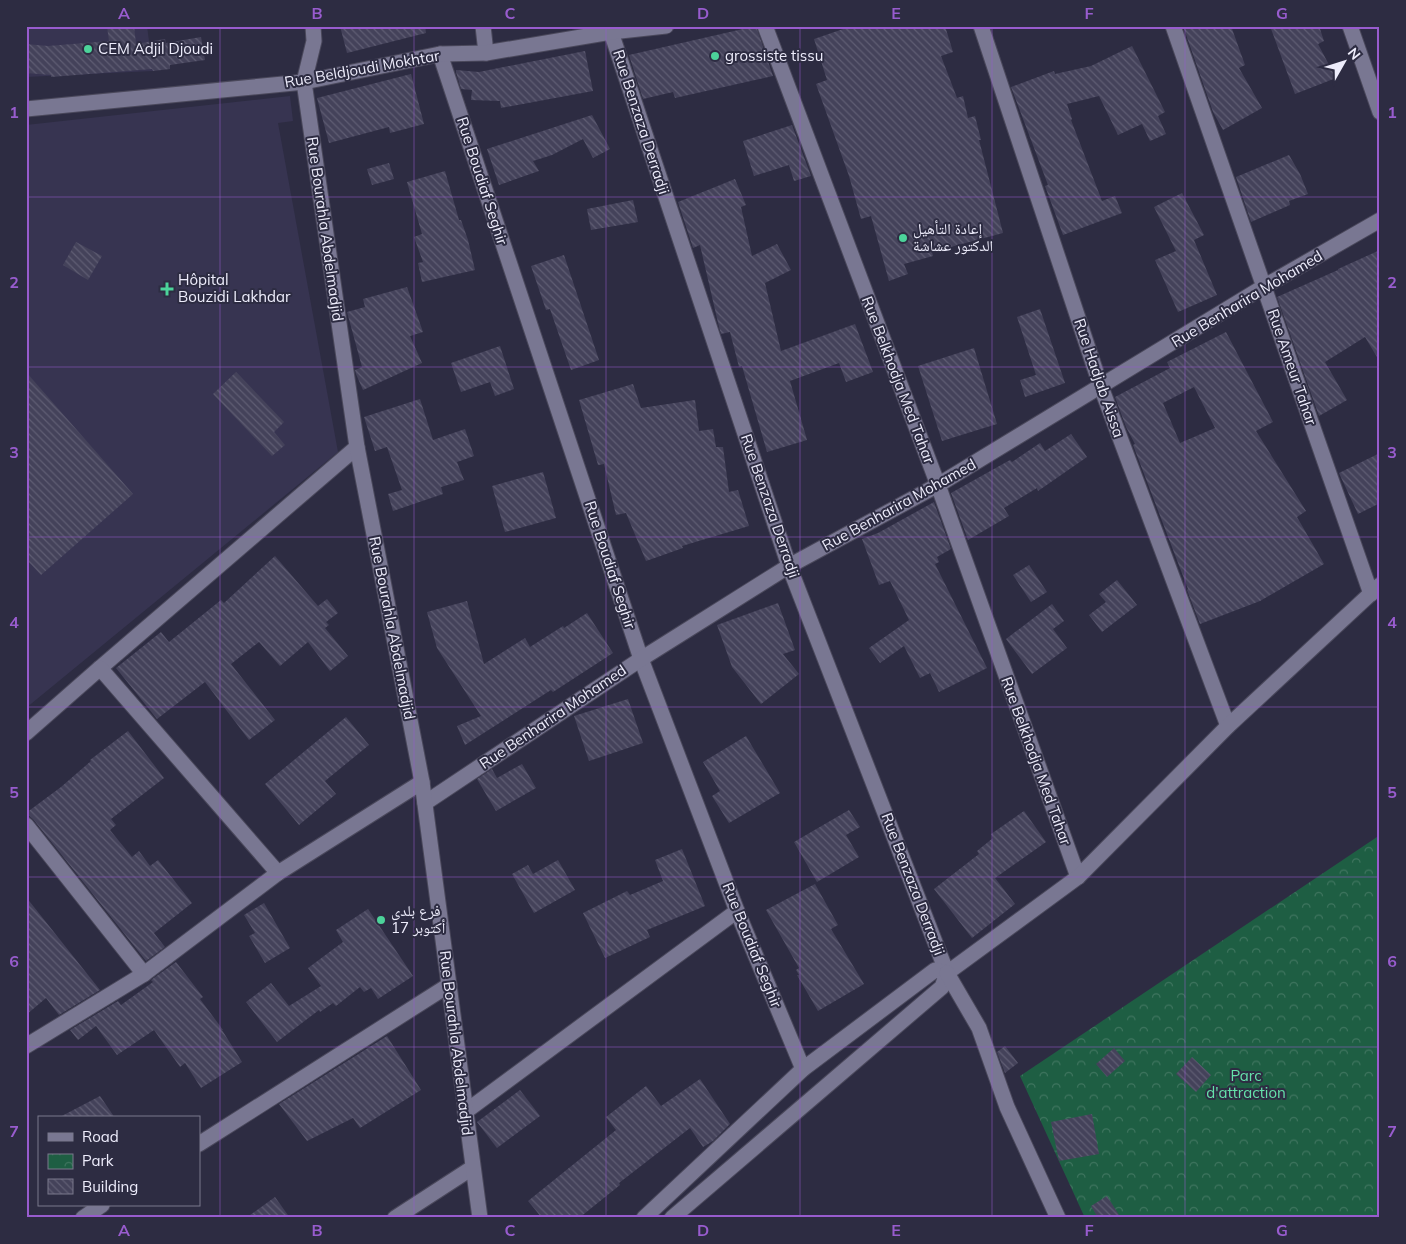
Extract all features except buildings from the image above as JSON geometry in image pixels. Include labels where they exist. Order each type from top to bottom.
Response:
[{"type":"street","points":[[483,26],[486,53]]},
{"type":"street","name":"Rue Beldjoudi Mokhtar","points":[[26,108],[304,82],[440,54],[486,53],[611,32],[666,26]]},
{"type":"street","name":"Rue Belkhodja Med Tahar","points":[[765,26],[938,485],[1078,877]]},
{"type":"street","name":"Rue Hadjab Aissa","points":[[981,26],[1101,387],[1228,726]]},
{"type":"street","name":"Rue Ameur Tahar","points":[[1173,26],[1375,590]]},
{"type":"street","points":[[1350,26],[1380,112]]},
{"type":"street","name":"Rue Benzaza Derradji","points":[[611,32],[789,566],[947,973],[979,1028],[1007,1107],[1058,1218]]},
{"type":"street","name":"Rue Bourahla Abdelmadjid","points":[[314,33],[304,82],[357,447],[422,782],[480,1218]]},
{"type":"street","name":"Rue Boudiaf Seghir","points":[[440,54],[641,659],[737,911],[802,1069]]},
{"type":"street","name":"Rue Benharira Mohamed","points":[[425,803],[641,659],[789,566],[938,485],[1265,286],[1380,220]]},
{"type":"street","points":[[26,733],[357,447]]},
{"type":"street","points":[[672,1218],[942,987],[947,973],[1078,877],[1228,726],[1375,590]]},
{"type":"street","points":[[100,668],[278,873]]},
{"type":"street","points":[[26,1046],[144,974],[278,873],[422,782]]},
{"type":"street","points":[[26,824],[144,974]]},
{"type":"street","points":[[465,1112],[737,911]]},
{"type":"street","points":[[644,1218],[802,1069],[934,970],[947,973]]},
{"type":"street","points":[[200,1143],[449,985]]},
{"type":"street","points":[[395,1218],[472,1168]]},
{"type":"street","points":[[82,1218],[100,1206]]},
{"type":"shaded area","name":"CEM Adjil Djoudi","points":[[26,26],[147,26],[153,71],[26,77]]},
{"type":"shaded area","name":"Hôpital Bouzidi Lakhdar","points":[[290,96],[293,121],[278,123],[338,452],[26,708],[26,125]]},
{"type":"green space","name":"Parc d'attraction","points":[[1380,835],[1380,1218],[1085,1218],[1020,1076]]},
{"type":"place","name":"CEM Adjil Djoudi","points":[[88,49]]},
{"type":"place","name":"grossiste tissu","points":[[715,56]]},
{"type":"place","name":"إعادة التأهيل الدكتور عشاشة","points":[[903,238]]},
{"type":"place","name":"Hôpital Bouzidi Lakhdar","points":[[167,289]]},
{"type":"place","name":"فرع بلدي 17 أكتوبر","points":[[381,920]]}]
